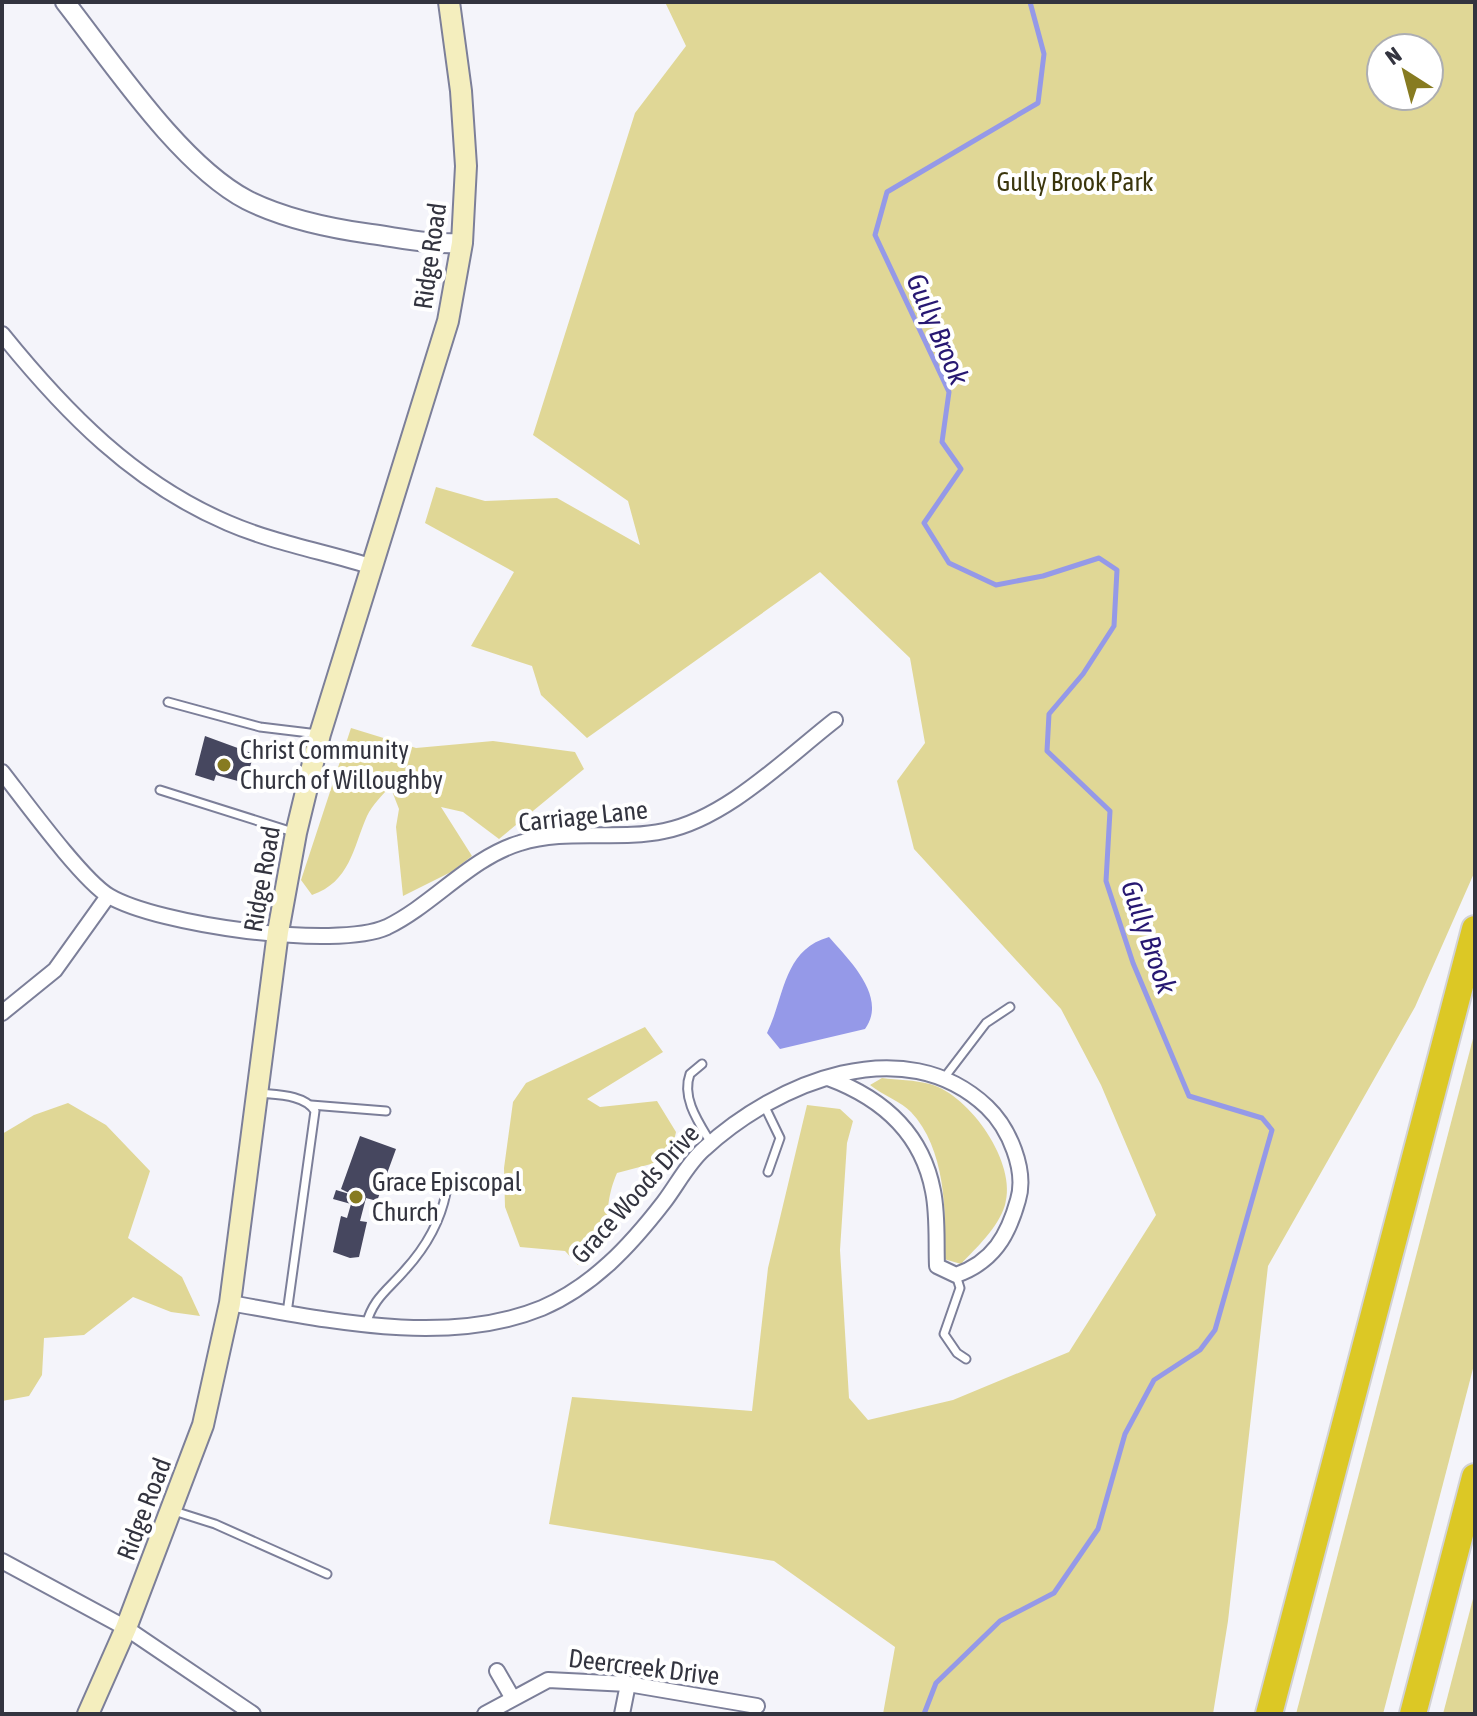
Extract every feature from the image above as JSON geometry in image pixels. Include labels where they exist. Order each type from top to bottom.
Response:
[{"type":"highway","points":[[1269,1714],[1475,929]]},
{"type":"highway","points":[[1413,1714],[1475,1477]]},
{"type":"main road","name":"Ridge Road","points":[[88,1714],[126,1628],[203,1425],[230,1303],[278,932],[296,833],[320,734],[448,321],[462,243],[466,166],[461,91],[449,2]]},
{"type":"street","points":[[65,2],[202,169],[245,199],[285,216],[342,230],[444,244],[462,243]]},
{"type":"street","points":[[2,334],[54,399],[145,479],[229,524],[373,567]]},
{"type":"street","name":"Carriage Lane","points":[[108,896],[176,920],[278,932],[331,938],[384,928],[422,907],[477,866],[522,842],[662,832],[697,823],[835,720]]},
{"type":"street","points":[[2,772],[108,896],[55,970],[2,1013]]},
{"type":"street","name":"Grace Woods Drive","points":[[230,1303],[366,1325],[420,1328],[483,1322],[539,1309],[580,1289],[621,1253],[711,1143],[764,1105],[793,1088],[828,1078],[898,1067],[944,1078],[967,1088],[999,1119],[1015,1156],[1022,1187],[1010,1228],[991,1256],[977,1268],[956,1275]]},
{"type":"street","points":[[828,1078],[871,1098],[900,1121],[920,1150],[934,1192],[937,1266],[956,1275]]},
{"type":"street","points":[[2,1561],[126,1628],[253,1714]]},
{"type":"street","points":[[497,1671],[512,1697]]},
{"type":"street","name":"Deercreek Drive","points":[[485,1714],[548,1680],[628,1684],[757,1706]]},
{"type":"street","points":[[622,1714],[628,1684]]},
{"type":"lane","points":[[168,702],[260,727],[320,734]]},
{"type":"lane","points":[[160,790],[296,833]]},
{"type":"lane","points":[[944,1078],[986,1023],[1010,1007]]},
{"type":"lane","points":[[702,1064],[690,1074],[687,1088],[690,1104],[711,1143]]},
{"type":"lane","points":[[258,1093],[285,1096],[311,1105],[386,1111]]},
{"type":"lane","points":[[287,1313],[315,1111],[311,1105]]},
{"type":"lane","points":[[764,1105],[780,1138],[768,1172]]},
{"type":"lane","points":[[366,1325],[371,1305],[409,1267],[435,1231],[446,1193]]},
{"type":"lane","points":[[956,1275],[960,1288],[944,1334],[957,1353],[966,1359]]},
{"type":"lane","points":[[172,1511],[215,1524],[327,1574]]},
{"type":"green space","name":"Gully Brook Park","points":[[665,2],[1475,2],[1475,871],[1415,1007],[1268,1266],[1228,1621],[1213,1714],[883,1714],[895,1647],[774,1561],[549,1524],[572,1397],[752,1411],[768,1268],[807,1105],[840,1109],[853,1121],[847,1143],[840,1250],[849,1398],[868,1420],[953,1400],[1069,1352],[1156,1215],[1101,1085],[1061,1009],[914,849],[897,781],[925,743],[910,658],[820,572],[587,738],[541,695],[532,666],[471,646],[514,572],[425,523],[436,487],[485,501],[557,498],[640,545],[628,501],[533,435],[635,113],[686,46]]},
{"type":"green space","points":[[351,728],[416,748],[493,741],[575,752],[584,769],[499,839],[463,812],[441,807],[472,856],[451,872],[403,896],[396,827],[399,809],[390,786],[369,812],[342,873],[335,882],[312,895],[301,880]]},
{"type":"green space","points":[[645,1027],[663,1052],[587,1099],[600,1107],[657,1101],[676,1132],[670,1159],[617,1173],[600,1241],[578,1265],[565,1251],[520,1247],[505,1207],[504,1168],[513,1102],[526,1083]]},
{"type":"green space","points":[[1475,1031],[1475,1361],[1383,1714],[1296,1714]]},
{"type":"green space","points":[[882,1078],[930,1084],[945,1091],[975,1116],[998,1152],[1007,1188],[1005,1205],[992,1229],[961,1264],[944,1259],[944,1201],[931,1143],[911,1112],[870,1085]]},
{"type":"green space","points":[[68,1103],[106,1125],[150,1171],[128,1238],[182,1277],[200,1316],[171,1312],[133,1297],[84,1335],[44,1338],[42,1375],[29,1396],[2,1401],[2,1134],[34,1115]]},
{"type":"green space","points":[[1475,1591],[1475,1714],[1443,1714]]},
{"type":"water","points":[[829,937],[863,980],[872,1004],[871,1017],[865,1029],[780,1049],[767,1033],[788,976],[802,952]]},
{"type":"building","name":"Christ Community Church of Willoughby","points":[[205,736],[254,754],[245,783],[216,775],[214,781],[195,775]]},
{"type":"building","name":"Grace Episcopal Church","points":[[360,1136],[396,1149],[377,1201],[366,1198],[360,1221],[367,1222],[359,1257],[350,1258],[333,1252],[341,1216],[347,1218],[351,1204],[333,1199],[336,1190],[353,1195],[341,1189]]},
{"type":"waterway","name":"Gully Brook","points":[[924,1714],[936,1683],[1000,1621],[1054,1593],[1098,1529],[1125,1434],[1154,1380],[1200,1350],[1215,1330],[1272,1130],[1262,1118],[1189,1096],[1133,963],[1106,881],[1110,811],[1047,751],[1049,714],[1083,674],[1114,626],[1117,570],[1099,558],[1043,576],[996,585],[949,563],[924,523],[961,469],[942,442],[949,392],[875,235],[887,192],[1038,103],[1044,54],[1030,2]]},
{"type":"place","name":"Christ Community Church of Willoughby","points":[[224,765]]},
{"type":"place","name":"Grace Episcopal Church","points":[[356,1197]]}]
